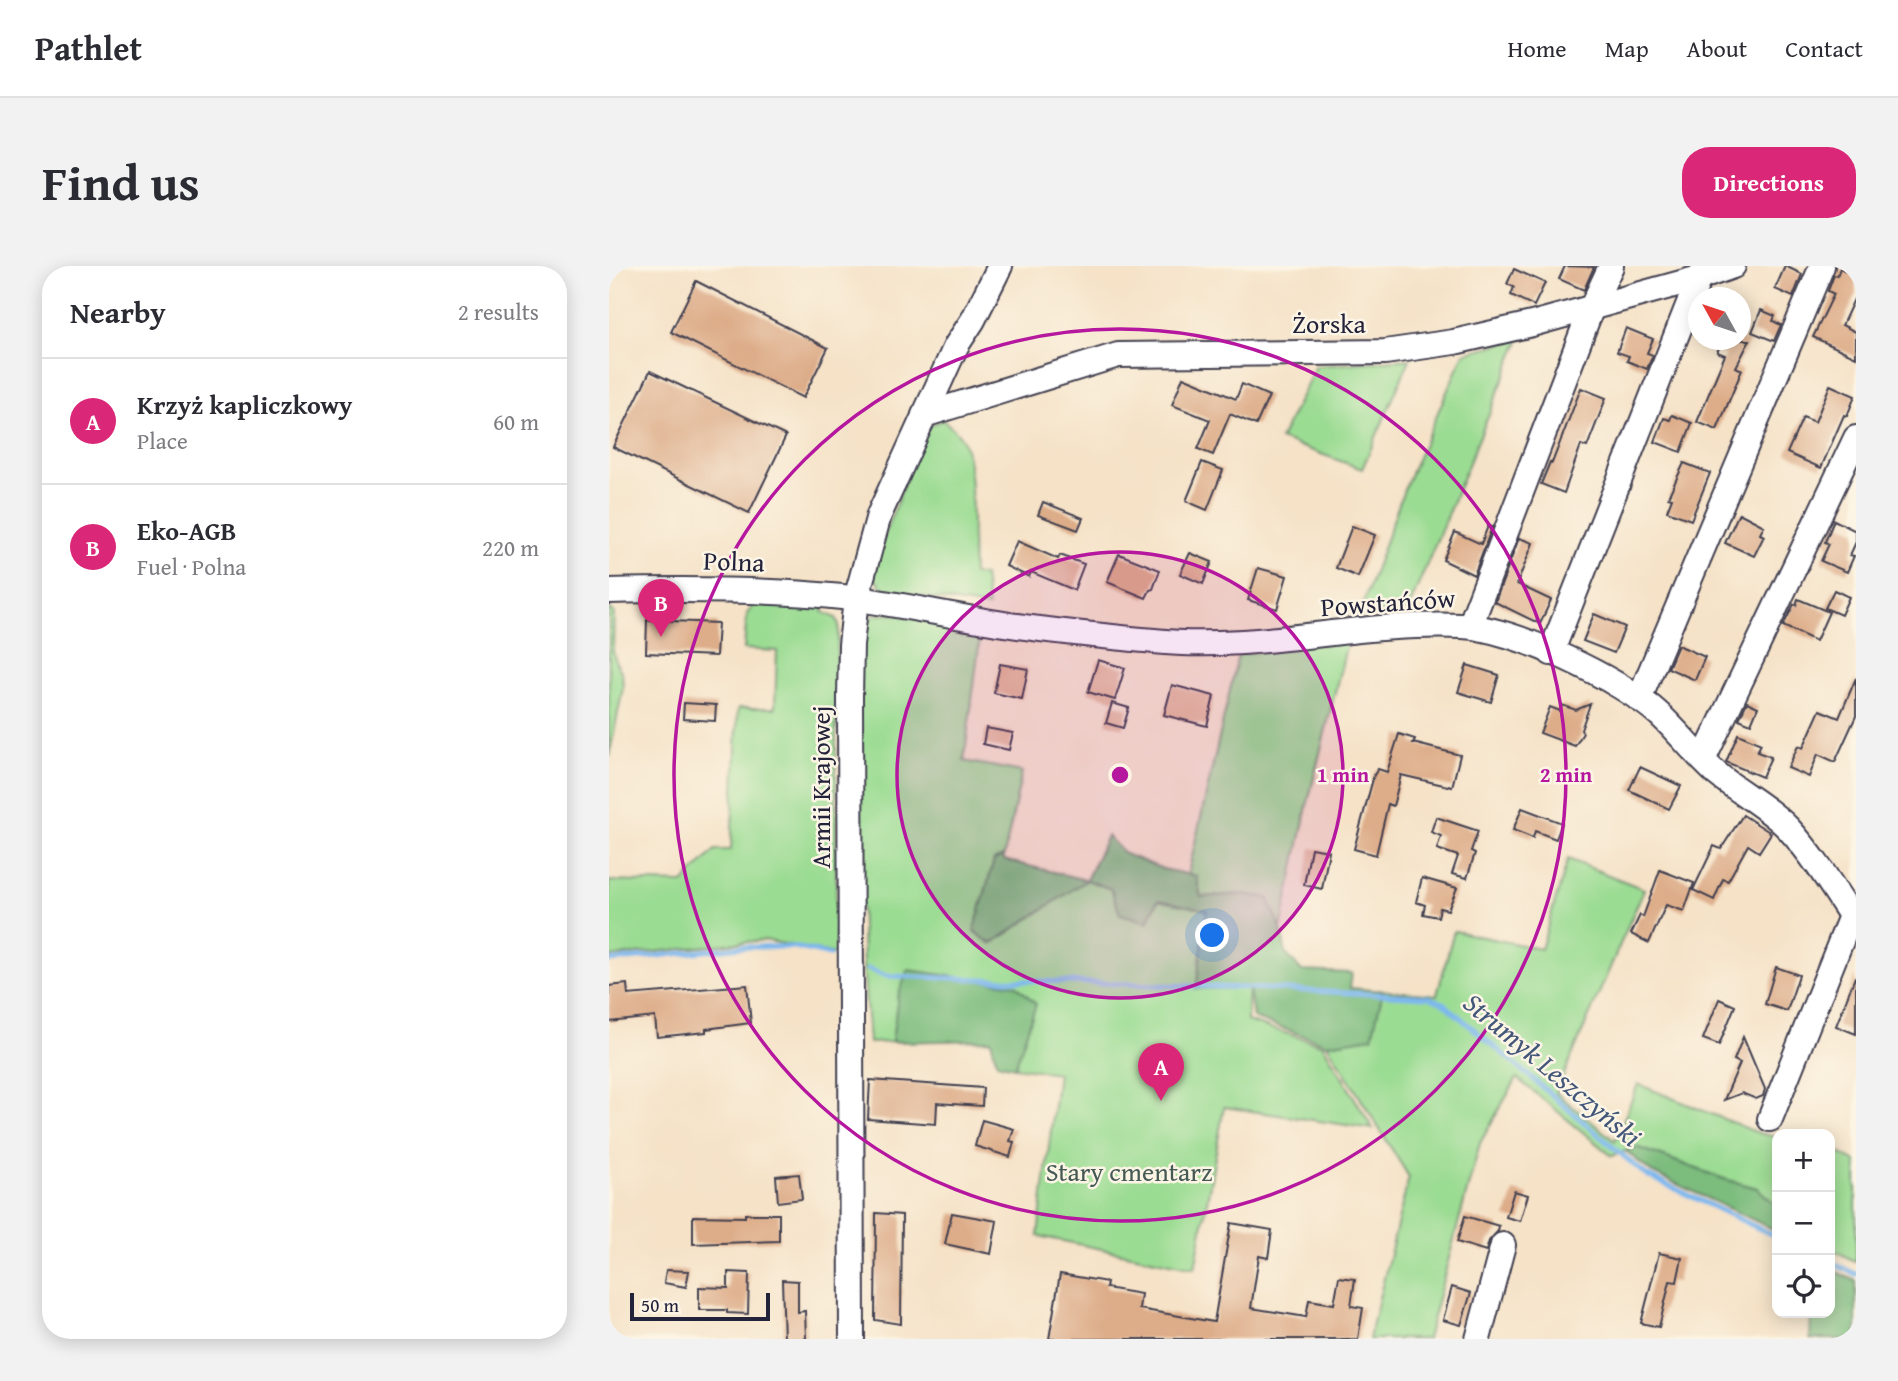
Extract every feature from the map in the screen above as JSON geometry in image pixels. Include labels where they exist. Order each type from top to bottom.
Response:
[{"type":"street","name":"Armii Krajowej","points":[[852,1339],[850,697],[851,645],[856,599],[879,515],[956,346],[973,320],[1000,266]]},
{"type":"street","points":[[1469,626],[1592,307],[1611,266]]},
{"type":"street","name":"Żorska","points":[[923,415],[1118,355],[1385,352],[1454,342],[1699,278],[1733,266]]},
{"type":"street","points":[[1639,699],[1822,266]]},
{"type":"street","points":[[1551,653],[1699,278]]},
{"type":"street","points":[[1703,760],[1856,438]]},
{"type":"street","name":"Polna","points":[[609,591],[729,590],[856,599]]},
{"type":"street","name":"Powstańców","points":[[856,599],[1008,625],[1178,644],[1240,644],[1413,626],[1469,626],[1524,642],[1594,671],[1659,715],[1737,790],[1787,827],[1854,919]]},
{"type":"street","points":[[1770,1119],[1854,919]]},
{"type":"street","points":[[1478,1339],[1503,1245]]},
{"type":"green space","points":[[1520,339],[1408,610],[1359,615],[1405,487],[1464,353]]},
{"type":"green space","points":[[1410,359],[1362,469],[1280,439],[1316,366]]},
{"type":"green space","points":[[942,420],[958,433],[966,449],[971,483],[973,574],[984,576],[988,607],[886,591],[873,577],[875,560],[926,427]]},
{"type":"green space","points":[[757,601],[819,606],[824,608],[823,612],[836,618],[839,625],[836,670],[836,954],[764,940],[609,957],[609,881],[683,883],[715,850],[731,850],[738,708],[775,708],[777,651],[744,649],[747,614]]},
{"type":"green space","points":[[609,607],[614,613],[613,651],[622,673],[623,688],[609,757]]},
{"type":"green space","name":"Stary cmentarz","points":[[893,614],[981,631],[964,761],[1022,772],[1004,856],[994,860],[1019,926],[1087,880],[1111,889],[1148,921],[1158,900],[1207,910],[1249,988],[1247,1021],[1323,1045],[1373,1129],[1224,1107],[1195,1268],[1038,1236],[1058,1073],[1015,1067],[1036,1004],[898,996],[892,1042],[869,1043],[863,965],[855,671],[864,626],[874,615]]},
{"type":"green space","points":[[1347,643],[1307,806],[1281,929],[1268,898],[1244,894],[1201,897],[1196,876],[1188,874],[1238,655],[1289,646]]},
{"type":"green space","points":[[1107,836],[1125,854],[1163,869],[1196,876],[1201,897],[1244,894],[1268,898],[1281,929],[1286,954],[1302,971],[1352,973],[1350,988],[1383,991],[1372,1037],[1327,1044],[1253,1018],[1249,988],[1196,989],[1207,910],[1158,900],[1148,922],[1120,914],[1111,889],[1087,880],[991,944],[974,931],[994,860],[1004,856],[1004,860],[1086,880]]},
{"type":"green space","points":[[1568,859],[1644,889],[1556,1093],[1615,1141],[1638,1084],[1758,1133],[1772,1136],[1772,1202],[1757,1188],[1724,1179],[1637,1147],[1612,1156],[1517,1078],[1480,1143],[1427,1339],[1369,1339],[1409,1177],[1327,1044],[1372,1037],[1379,990],[1437,995],[1454,931],[1541,949]]},
{"type":"green space","points":[[908,970],[1016,985],[1036,1004],[1015,1067],[997,1063],[991,1040],[892,1042],[898,996]]},
{"type":"green space","points":[[1637,1147],[1724,1179],[1757,1188],[1772,1202],[1772,1229],[1651,1172],[1626,1151]]},
{"type":"green space","points":[[1835,1151],[1856,1162],[1856,1262],[1835,1251]]},
{"type":"green space","points":[[1835,1271],[1856,1281],[1856,1339],[1810,1339],[1811,1318],[1835,1318]]},
{"type":"building","points":[[1565,266],[1594,267],[1584,290],[1559,279]]},
{"type":"building","points":[[1785,266],[1802,274],[1793,297],[1775,289]]},
{"type":"building","points":[[1840,268],[1856,276],[1856,295],[1842,325],[1856,332],[1856,357],[1813,337],[1834,294],[1828,291]]},
{"type":"building","points":[[1514,269],[1545,283],[1534,306],[1511,295],[1514,287],[1507,284]]},
{"type":"building","points":[[696,281],[828,348],[803,398],[671,332]]},
{"type":"building","points":[[1761,310],[1775,316],[1773,321],[1781,325],[1774,341],[1752,332]]},
{"type":"building","points":[[1626,328],[1653,339],[1647,353],[1653,355],[1647,369],[1627,361],[1629,356],[1617,352]]},
{"type":"building","points":[[1745,350],[1736,367],[1742,370],[1717,430],[1697,422],[1725,355],[1717,352]]},
{"type":"building","points":[[650,371],[786,436],[749,513],[613,447]]},
{"type":"building","points":[[1183,377],[1236,399],[1242,384],[1269,396],[1256,425],[1230,414],[1213,455],[1198,449],[1210,420],[1172,405]]},
{"type":"building","points":[[1830,385],[1855,396],[1821,468],[1787,453],[1803,417],[1815,422]]},
{"type":"building","points":[[1581,388],[1606,398],[1587,447],[1581,445],[1564,493],[1541,484]]},
{"type":"building","points":[[1672,415],[1692,423],[1681,452],[1655,442],[1664,418],[1670,420]]},
{"type":"building","points":[[1202,462],[1223,470],[1207,510],[1186,501]]},
{"type":"building","points":[[1684,463],[1710,473],[1691,520],[1667,511],[1672,498],[1668,497]]},
{"type":"building","points":[[1043,502],[1083,518],[1078,530],[1038,515]]},
{"type":"building","points":[[1739,513],[1764,526],[1760,534],[1764,536],[1754,556],[1725,543]]},
{"type":"building","points":[[1834,520],[1856,531],[1856,542],[1850,555],[1854,556],[1847,572],[1821,561],[1829,544],[1825,542]]},
{"type":"building","points":[[1352,526],[1375,535],[1358,577],[1336,568]]},
{"type":"building","points":[[1488,526],[1492,527],[1474,575],[1443,560],[1455,532],[1481,544]]},
{"type":"building","points":[[1519,538],[1533,543],[1517,584],[1551,600],[1540,624],[1495,602]]},
{"type":"building","points":[[1017,541],[1058,559],[1060,555],[1084,564],[1074,590],[1031,572],[1029,577],[1006,566]]},
{"type":"building","points":[[1190,553],[1212,562],[1203,584],[1180,574]]},
{"type":"building","points":[[1119,554],[1160,570],[1153,589],[1146,598],[1107,582]]},
{"type":"building","points":[[1258,568],[1287,576],[1277,609],[1248,600]]},
{"type":"building","points":[[1834,590],[1849,597],[1841,615],[1825,608]]},
{"type":"building","points":[[1798,599],[1829,612],[1816,641],[1783,626]]},
{"type":"building","points":[[1594,614],[1625,627],[1614,653],[1583,641]]},
{"type":"building","points":[[647,620],[718,623],[716,656],[646,653]]},
{"type":"building","points":[[1678,645],[1705,657],[1695,680],[1668,668]]},
{"type":"building","points":[[1098,660],[1125,668],[1115,700],[1088,692]]},
{"type":"building","points":[[1000,664],[1028,669],[1022,699],[994,693]]},
{"type":"building","points":[[1467,665],[1499,675],[1491,702],[1458,692]]},
{"type":"building","points":[[1856,678],[1856,716],[1835,762],[1818,754],[1809,777],[1788,768],[1798,746],[1803,748],[1820,710],[1839,718]]},
{"type":"building","points":[[1172,685],[1214,696],[1207,726],[1164,715]]},
{"type":"building","points":[[1747,702],[1758,707],[1751,724],[1739,719]]},
{"type":"building","points":[[684,703],[716,705],[715,721],[683,719]]},
{"type":"building","points":[[1112,703],[1129,708],[1123,728],[1106,723]]},
{"type":"building","points":[[1590,704],[1581,730],[1583,733],[1575,746],[1540,733],[1550,707],[1560,711],[1562,705],[1576,710]]},
{"type":"building","points":[[986,728],[1013,733],[1009,750],[983,744]]},
{"type":"building","points":[[1399,734],[1415,739],[1413,743],[1460,755],[1452,787],[1401,775],[1393,806],[1388,804],[1376,855],[1354,849],[1374,775],[1378,769],[1387,772]]},
{"type":"building","points":[[1738,734],[1761,744],[1757,752],[1771,757],[1762,777],[1726,762]]},
{"type":"building","points":[[1640,767],[1681,786],[1669,809],[1629,790]]},
{"type":"building","points":[[1522,808],[1562,823],[1556,839],[1535,831],[1533,838],[1513,830]]},
{"type":"building","points":[[1743,815],[1771,833],[1759,852],[1748,845],[1728,881],[1723,879],[1714,900],[1693,890],[1714,846],[1721,849]]},
{"type":"building","points":[[1436,817],[1478,831],[1471,851],[1475,853],[1467,878],[1452,874],[1458,856],[1437,849],[1441,836],[1431,832]]},
{"type":"building","points":[[1311,848],[1329,851],[1322,889],[1304,885]]},
{"type":"building","points":[[1660,870],[1694,883],[1684,911],[1666,905],[1649,943],[1631,934],[1640,915],[1643,917]]},
{"type":"building","points":[[1422,878],[1457,888],[1448,910],[1440,908],[1438,917],[1423,914],[1425,905],[1416,902]]},
{"type":"building","points":[[1776,967],[1799,975],[1787,1011],[1765,1004]]},
{"type":"building","points":[[1856,977],[1856,1034],[1836,1026]]},
{"type":"building","points":[[627,984],[628,995],[747,985],[751,1023],[706,1029],[706,1032],[657,1037],[655,1017],[609,1022],[609,986]]},
{"type":"building","points":[[1719,999],[1735,1006],[1719,1045],[1703,1039]]},
{"type":"building","points":[[1743,1037],[1765,1089],[1763,1096],[1756,1099],[1742,1093],[1724,1100],[1740,1063],[1734,1060]]},
{"type":"building","points":[[870,1080],[983,1088],[982,1106],[937,1103],[936,1124],[868,1119]]},
{"type":"building","points":[[982,1120],[1014,1129],[1010,1141],[1014,1142],[1010,1157],[975,1146]]},
{"type":"building","points":[[799,1174],[802,1199],[778,1202],[776,1176]]},
{"type":"building","points":[[1514,1191],[1528,1195],[1520,1221],[1506,1217]]},
{"type":"building","points":[[876,1213],[902,1215],[901,1324],[875,1320]]},
{"type":"building","points":[[952,1213],[997,1221],[991,1254],[945,1244]]},
{"type":"building","points":[[745,1214],[779,1214],[779,1241],[693,1244],[693,1216],[745,1217]]},
{"type":"building","points":[[1465,1216],[1499,1226],[1486,1251],[1457,1242]]},
{"type":"building","points":[[1231,1223],[1272,1230],[1268,1258],[1259,1256],[1251,1308],[1306,1317],[1309,1300],[1334,1304],[1339,1277],[1355,1279],[1351,1306],[1363,1308],[1358,1339],[1049,1339],[1060,1274],[1107,1282],[1106,1288],[1141,1294],[1139,1309],[1214,1322]]},
{"type":"building","points":[[1659,1253],[1682,1258],[1677,1282],[1670,1281],[1659,1327],[1641,1323]]},
{"type":"building","points":[[666,1270],[689,1271],[686,1287],[664,1283]]},
{"type":"building","points":[[728,1272],[749,1273],[748,1314],[727,1313],[727,1310],[699,1310],[699,1287],[728,1288]]},
{"type":"building","points":[[782,1280],[798,1281],[798,1312],[805,1311],[806,1339],[784,1339]]},
{"type":"building","points":[[1452,1287],[1471,1293],[1461,1325],[1443,1320]]},
{"type":"waterway","name":"Strumyk Leszczyński","points":[[609,961],[741,947],[795,947],[830,955]]},
{"type":"waterway","name":"Strumyk Leszczyński","points":[[868,969],[887,976],[1428,997],[1443,1003],[1646,1175],[1772,1235]]},
{"type":"waterway","name":"Strumyk Leszczyński","points":[[1835,1264],[1856,1274]]},
{"type":"place","name":"Eko-AGB","points":[[661,637]]},
{"type":"place","name":"Krzyż kapliczkowy","points":[[1161,1101]]}]
